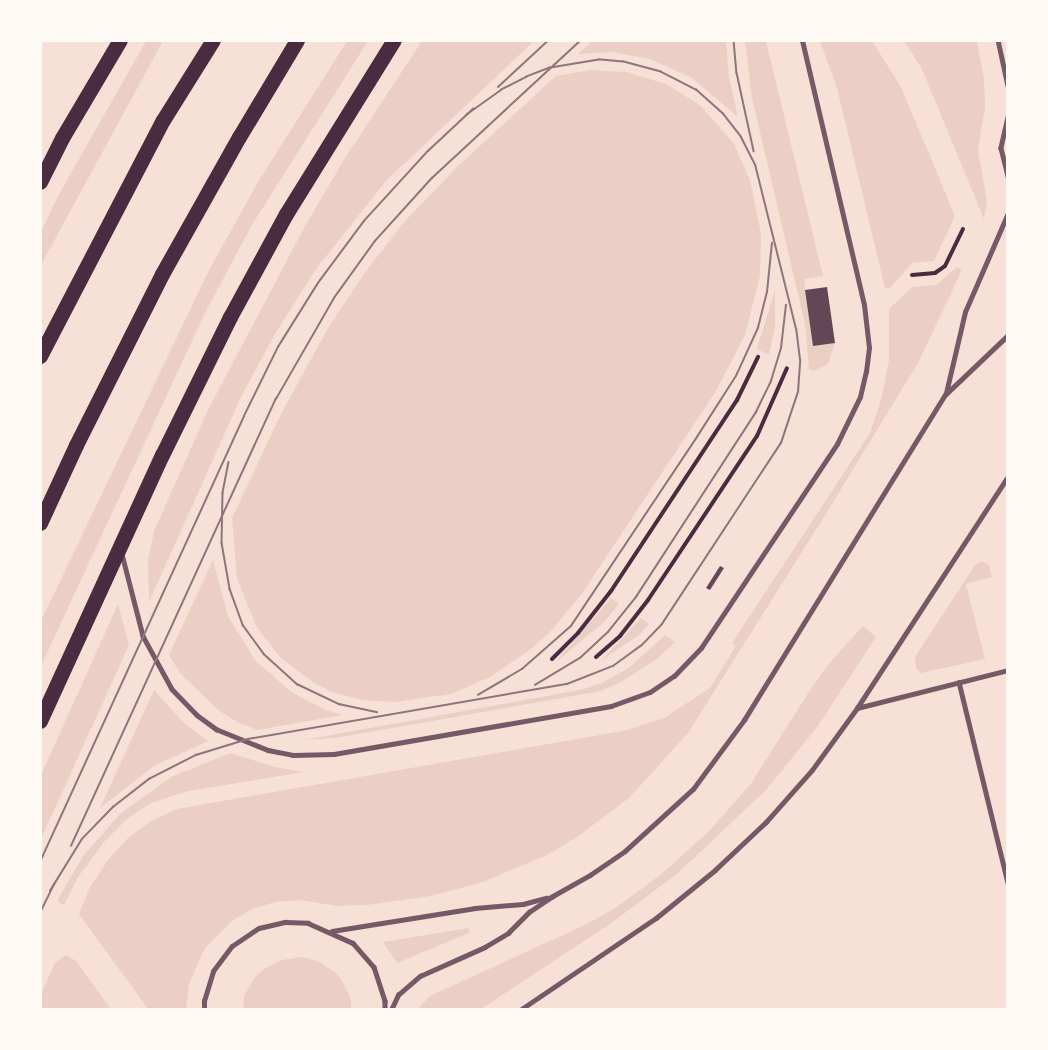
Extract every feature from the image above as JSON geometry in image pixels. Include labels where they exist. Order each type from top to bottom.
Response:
[{"type":"main road","points":[[40,182],[62,138],[120,40]]},
{"type":"main road","points":[[40,356],[163,120],[213,40]]},
{"type":"main road","points":[[40,523],[162,274],[297,40]]},
{"type":"main road","points":[[40,721],[162,455],[241,296],[286,213],[394,40]]},
{"type":"lane","points":[[120,548],[143,636],[172,689],[197,715],[216,729],[268,750],[292,755],[334,754],[611,706],[650,692],[674,676],[701,648],[837,444],[860,397],[866,372],[869,348],[864,305],[802,40]]},
{"type":"lane","points":[[998,40],[1008,86]]},
{"type":"lane","points":[[1008,117],[1002,148],[1008,177]]},
{"type":"lane","points":[[945,395],[965,312],[1008,213]]},
{"type":"lane","points":[[391,1010],[398,995],[420,976],[485,947],[508,933],[529,912],[590,876],[625,851],[660,822],[693,789],[718,759],[945,395],[1008,335]]},
{"type":"lane","points":[[520,1010],[656,918],[714,870],[766,822],[812,770],[857,708],[1008,476]]},
{"type":"lane","points":[[857,708],[1008,669]]},
{"type":"lane","points":[[959,682],[1008,883]]},
{"type":"lane","points":[[331,931],[476,908],[523,904],[551,897]]},
{"type":"lane","points":[[204,1010],[204,1001],[213,971],[232,945],[259,928],[285,922],[308,923],[331,931],[353,943],[374,967],[385,1001],[385,1010]]},
{"type":"path","points":[[912,275],[935,273],[945,266],[963,229]]},
{"type":"path","points":[[552,659],[578,633],[611,591],[737,399],[758,357]]},
{"type":"path","points":[[596,657],[620,636],[648,600],[738,465],[757,436],[787,368]]},
{"type":"shaded area","points":[[593,40],[726,41],[729,77],[738,117],[692,78],[650,59],[612,52],[578,54]]},
{"type":"shaded area","points":[[146,41],[163,41],[41,265],[41,232],[58,196]]},
{"type":"shaded area","points":[[347,41],[368,41],[252,225],[206,311],[41,666],[41,621],[209,270],[258,182]]},
{"type":"shaded area","points":[[422,41],[534,41],[386,181],[316,269],[275,334],[242,395],[149,602],[148,560],[154,531],[209,408],[305,226],[345,158]]},
{"type":"shaded area","points":[[745,41],[766,41],[823,276],[804,279],[813,345],[835,343],[828,364],[816,370],[809,370],[805,324],[752,98]]},
{"type":"shaded area","points":[[820,41],[872,41],[901,87],[955,216],[934,261],[912,263],[890,288],[885,288],[837,88]]},
{"type":"shaded area","points":[[904,41],[977,41],[984,79],[985,107],[978,150],[987,201],[984,219],[921,67]]},
{"type":"shaded area","points":[[590,70],[626,72],[666,84],[701,106],[734,144],[750,180],[761,233],[760,276],[745,335],[716,391],[581,595],[551,631],[530,650],[490,677],[451,694],[395,702],[362,700],[332,692],[313,682],[282,659],[257,628],[237,579],[232,518],[281,414],[328,328],[366,271],[404,222],[459,165],[556,76]]},
{"type":"shaded area","points":[[957,267],[962,270],[919,361],[829,509],[688,733],[629,798],[577,837],[549,854],[483,882],[431,896],[367,905],[337,906],[299,900],[275,902],[252,909],[232,921],[205,948],[189,984],[186,1009],[148,1009],[79,914],[89,889],[108,860],[128,838],[151,821],[177,809],[623,731],[664,718],[710,688],[736,646],[732,643],[870,433],[882,396],[889,360],[889,309],[912,287],[936,285]]},
{"type":"shaded area","points":[[775,290],[775,327],[769,355],[757,349]]},
{"type":"shaded area","points":[[213,560],[228,616],[255,660],[291,692],[326,710],[343,715],[257,730],[237,722],[218,710],[180,673],[169,655]]},
{"type":"shaded area","points":[[981,561],[989,565],[992,577],[966,584],[985,659],[921,673],[916,668],[915,657],[975,565]]},
{"type":"shaded area","points":[[611,598],[619,604],[605,621],[553,665]]},
{"type":"shaded area","points":[[118,604],[129,645],[41,839],[41,775]]},
{"type":"shaded area","points":[[641,618],[649,624],[639,635],[601,661]]},
{"type":"shaded area","points":[[863,626],[876,637],[818,726],[766,790],[678,873],[610,924],[481,1009],[417,1009],[430,996],[587,924],[615,908],[663,873],[709,831],[750,785],[812,687],[832,660]]},
{"type":"shaded area","points":[[665,635],[675,642],[657,659],[621,682],[601,691],[336,738],[303,740],[580,690],[604,682],[630,667]]},
{"type":"shaded area","points":[[154,690],[183,722],[208,741],[154,766],[100,808]]},
{"type":"shaded area","points":[[230,753],[275,767],[305,772],[188,791],[151,803],[127,819],[104,842],[78,877],[64,905],[57,901],[83,856],[120,814],[171,777]]},
{"type":"shaded area","points":[[469,928],[469,933],[397,963],[383,942]]},
{"type":"shaded area","points":[[66,955],[76,961],[111,1009],[41,1009],[41,994],[55,963]]},
{"type":"shaded area","points":[[302,957],[320,962],[336,973],[351,1000],[351,1009],[243,1009],[244,996],[254,978],[265,968],[282,960]]},
{"type":"building","points":[[827,287],[835,343],[813,346],[805,290]]},
{"type":"building","points":[[720,566],[724,568],[710,590],[706,588]]},
{"type":"tram line","points":[[498,87],[549,40]]},
{"type":"tram line","points":[[71,846],[276,399],[334,298],[375,241],[432,178],[581,40]]},
{"type":"tram line","points":[[734,40],[737,73],[754,151]]},
{"type":"tram line","points":[[50,891],[82,839],[113,807],[149,779],[196,755],[248,739],[567,684],[613,666],[641,646],[662,624],[781,443],[798,392],[800,360],[796,329],[755,165],[741,137],[723,114],[696,90],[661,72],[623,62],[599,60],[550,68],[527,77],[502,90],[467,115]]},
{"type":"tram line","points":[[40,862],[244,416],[278,347],[318,283],[364,221],[428,151],[473,109]]},
{"type":"tram line","points":[[478,695],[522,669],[571,626],[697,437],[736,376],[758,328],[767,292],[772,243]]},
{"type":"tram line","points":[[535,685],[580,658],[608,632],[636,597],[756,412],[771,381],[781,348],[786,305]]},
{"type":"tram line","points":[[229,462],[223,493],[222,543],[230,589],[243,625],[264,654],[297,684],[339,704],[377,712]]},
{"type":"tram line","points":[[40,913],[54,884]]}]
